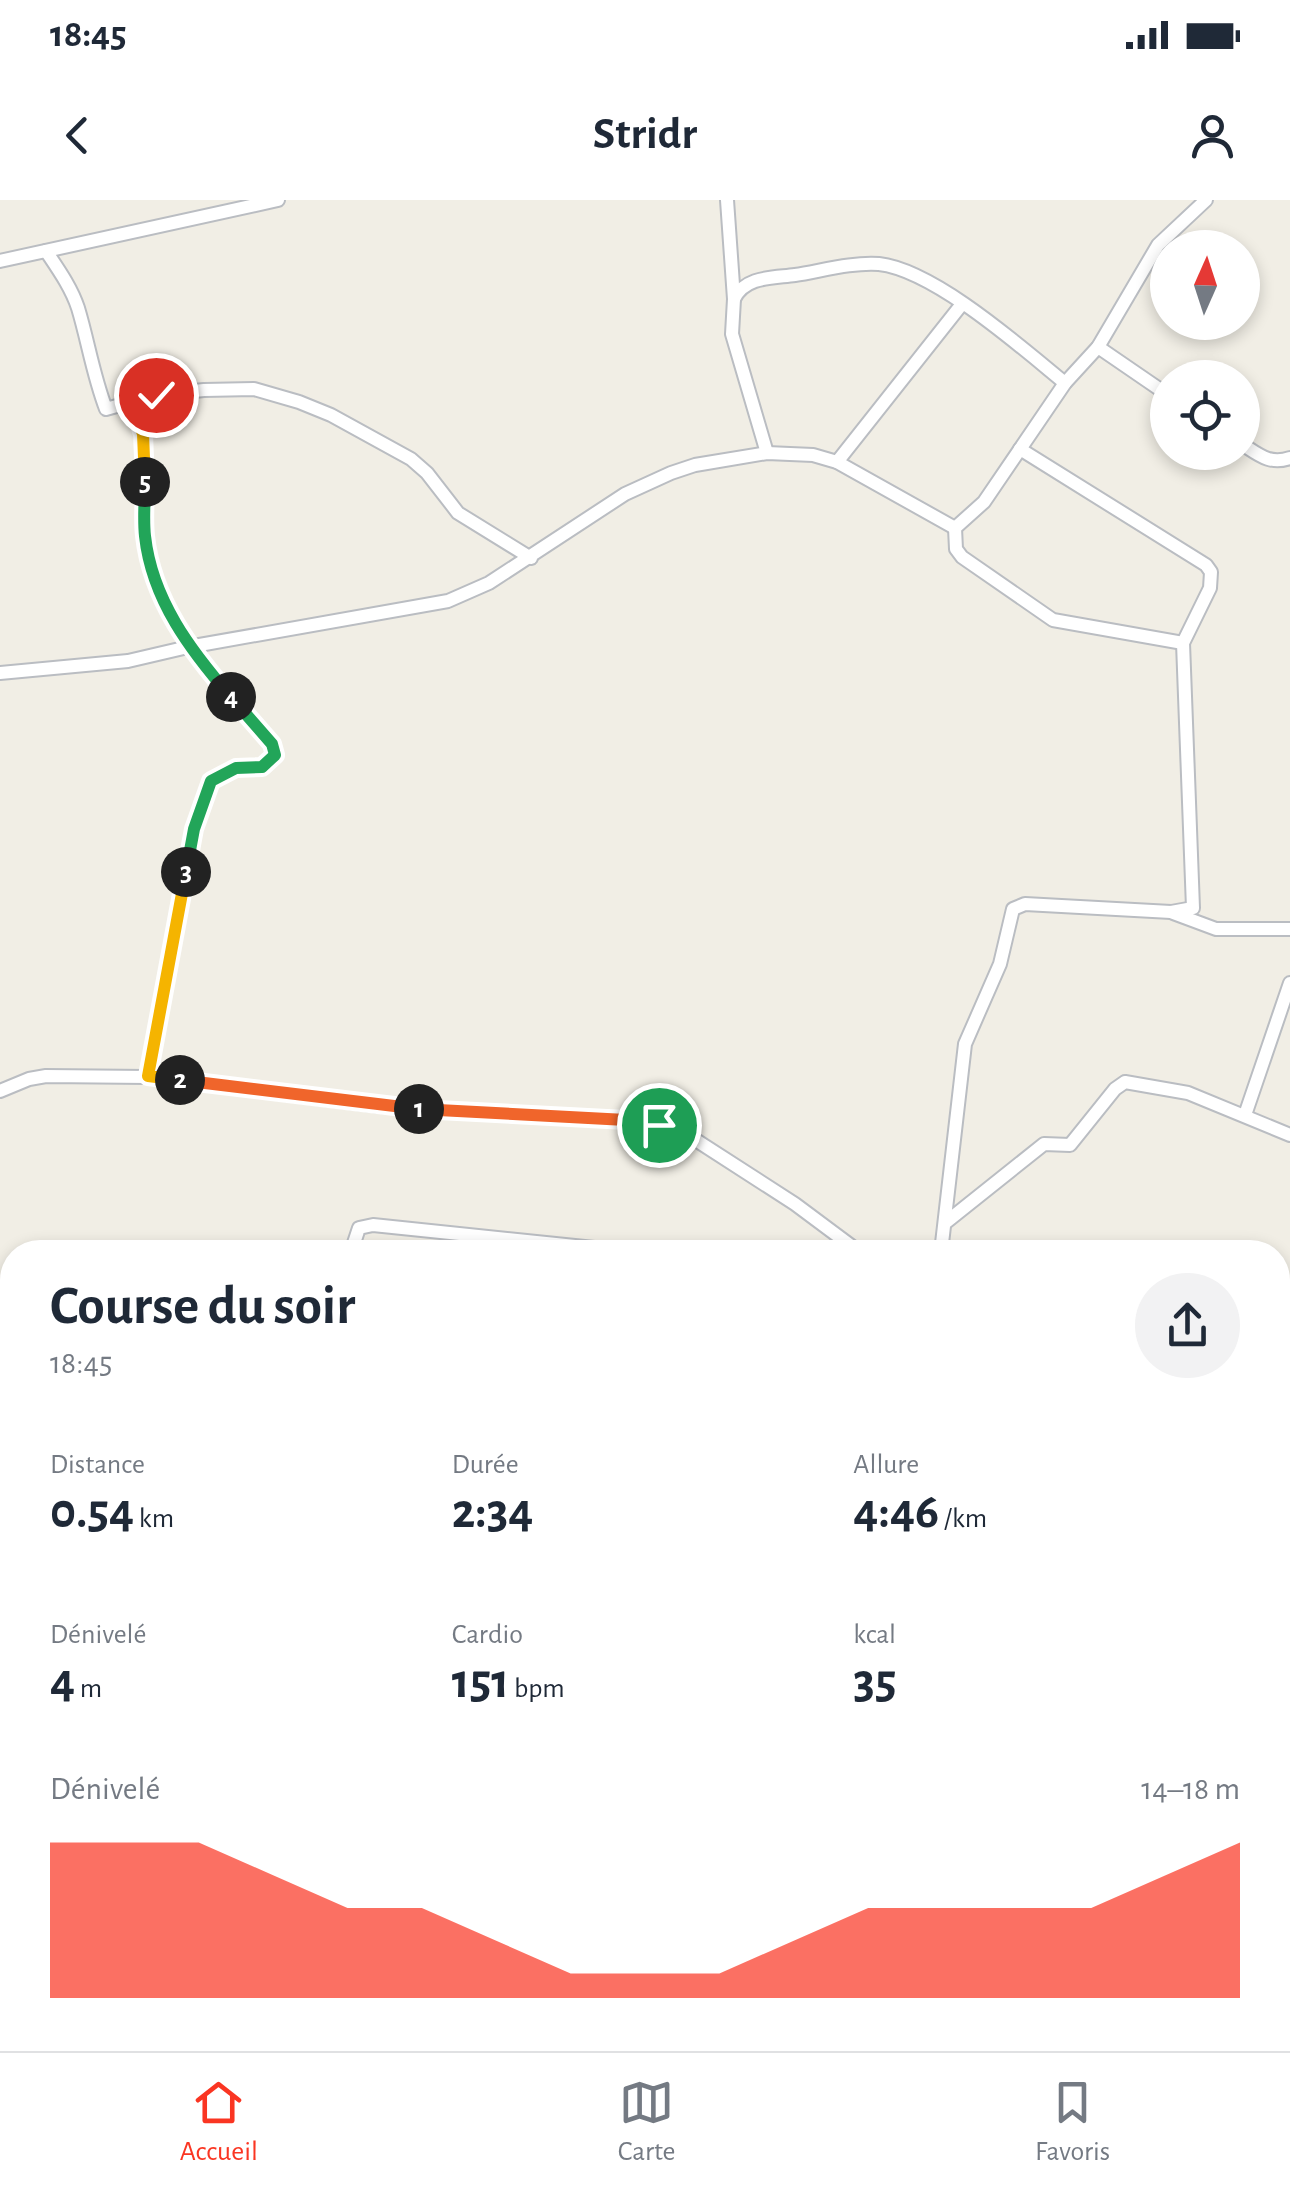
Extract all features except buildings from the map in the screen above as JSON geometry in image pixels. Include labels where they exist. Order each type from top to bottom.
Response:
[{"type":"street","points":[[0,261],[278,200]]},
{"type":"street","points":[[728,200],[734,299],[732,334],[767,453]]},
{"type":"street","points":[[955,528],[984,502],[1065,383],[1098,347],[1158,245],[1206,200]]},
{"type":"street","points":[[46,251],[78,308],[92,373],[106,409],[156,395],[254,389],[331,414],[411,459],[458,513],[532,558]]},
{"type":"street","points":[[734,299],[739,289],[756,280],[880,264],[907,271],[992,323],[1065,383]]},
{"type":"street","points":[[836,462],[962,304]]},
{"type":"street","points":[[1098,347],[1150,383]]},
{"type":"street","points":[[132,402],[143,434],[148,556],[164,599],[188,647],[272,744],[275,755],[262,767],[236,768],[211,781],[194,829],[148,1076]]},
{"type":"street","points":[[943,1240],[965,1044],[1000,964],[1014,909],[1025,904],[1171,912],[1192,908],[1183,643],[1210,588],[1211,572],[1206,565],[1020,449]]},
{"type":"street","points":[[0,673],[128,662],[188,647],[448,601],[489,583],[626,494],[671,473],[767,453],[812,455],[836,462],[955,528]]},
{"type":"street","points":[[1260,455],[1275,462],[1290,458]]},
{"type":"street","points":[[955,528],[956,549],[962,558],[1054,620],[1183,643]]},
{"type":"street","points":[[1171,912],[1216,929],[1290,929]]},
{"type":"street","points":[[1245,1114],[1290,983]]},
{"type":"street","points":[[0,1091],[46,1076],[148,1076],[381,1106],[659,1125],[688,1135],[843,1240]]},
{"type":"street","points":[[945,1223],[1044,1144],[1070,1145],[1125,1082],[1188,1093],[1290,1135]]},
{"type":"street","points":[[355,1240],[359,1228],[373,1225],[517,1240]]},
{"type":"route","points":[[156,395],[132,402],[143,434],[148,556],[188,647],[272,744],[275,755],[262,767],[236,768],[211,781],[194,829],[148,1076],[381,1106],[659,1125]]}]
